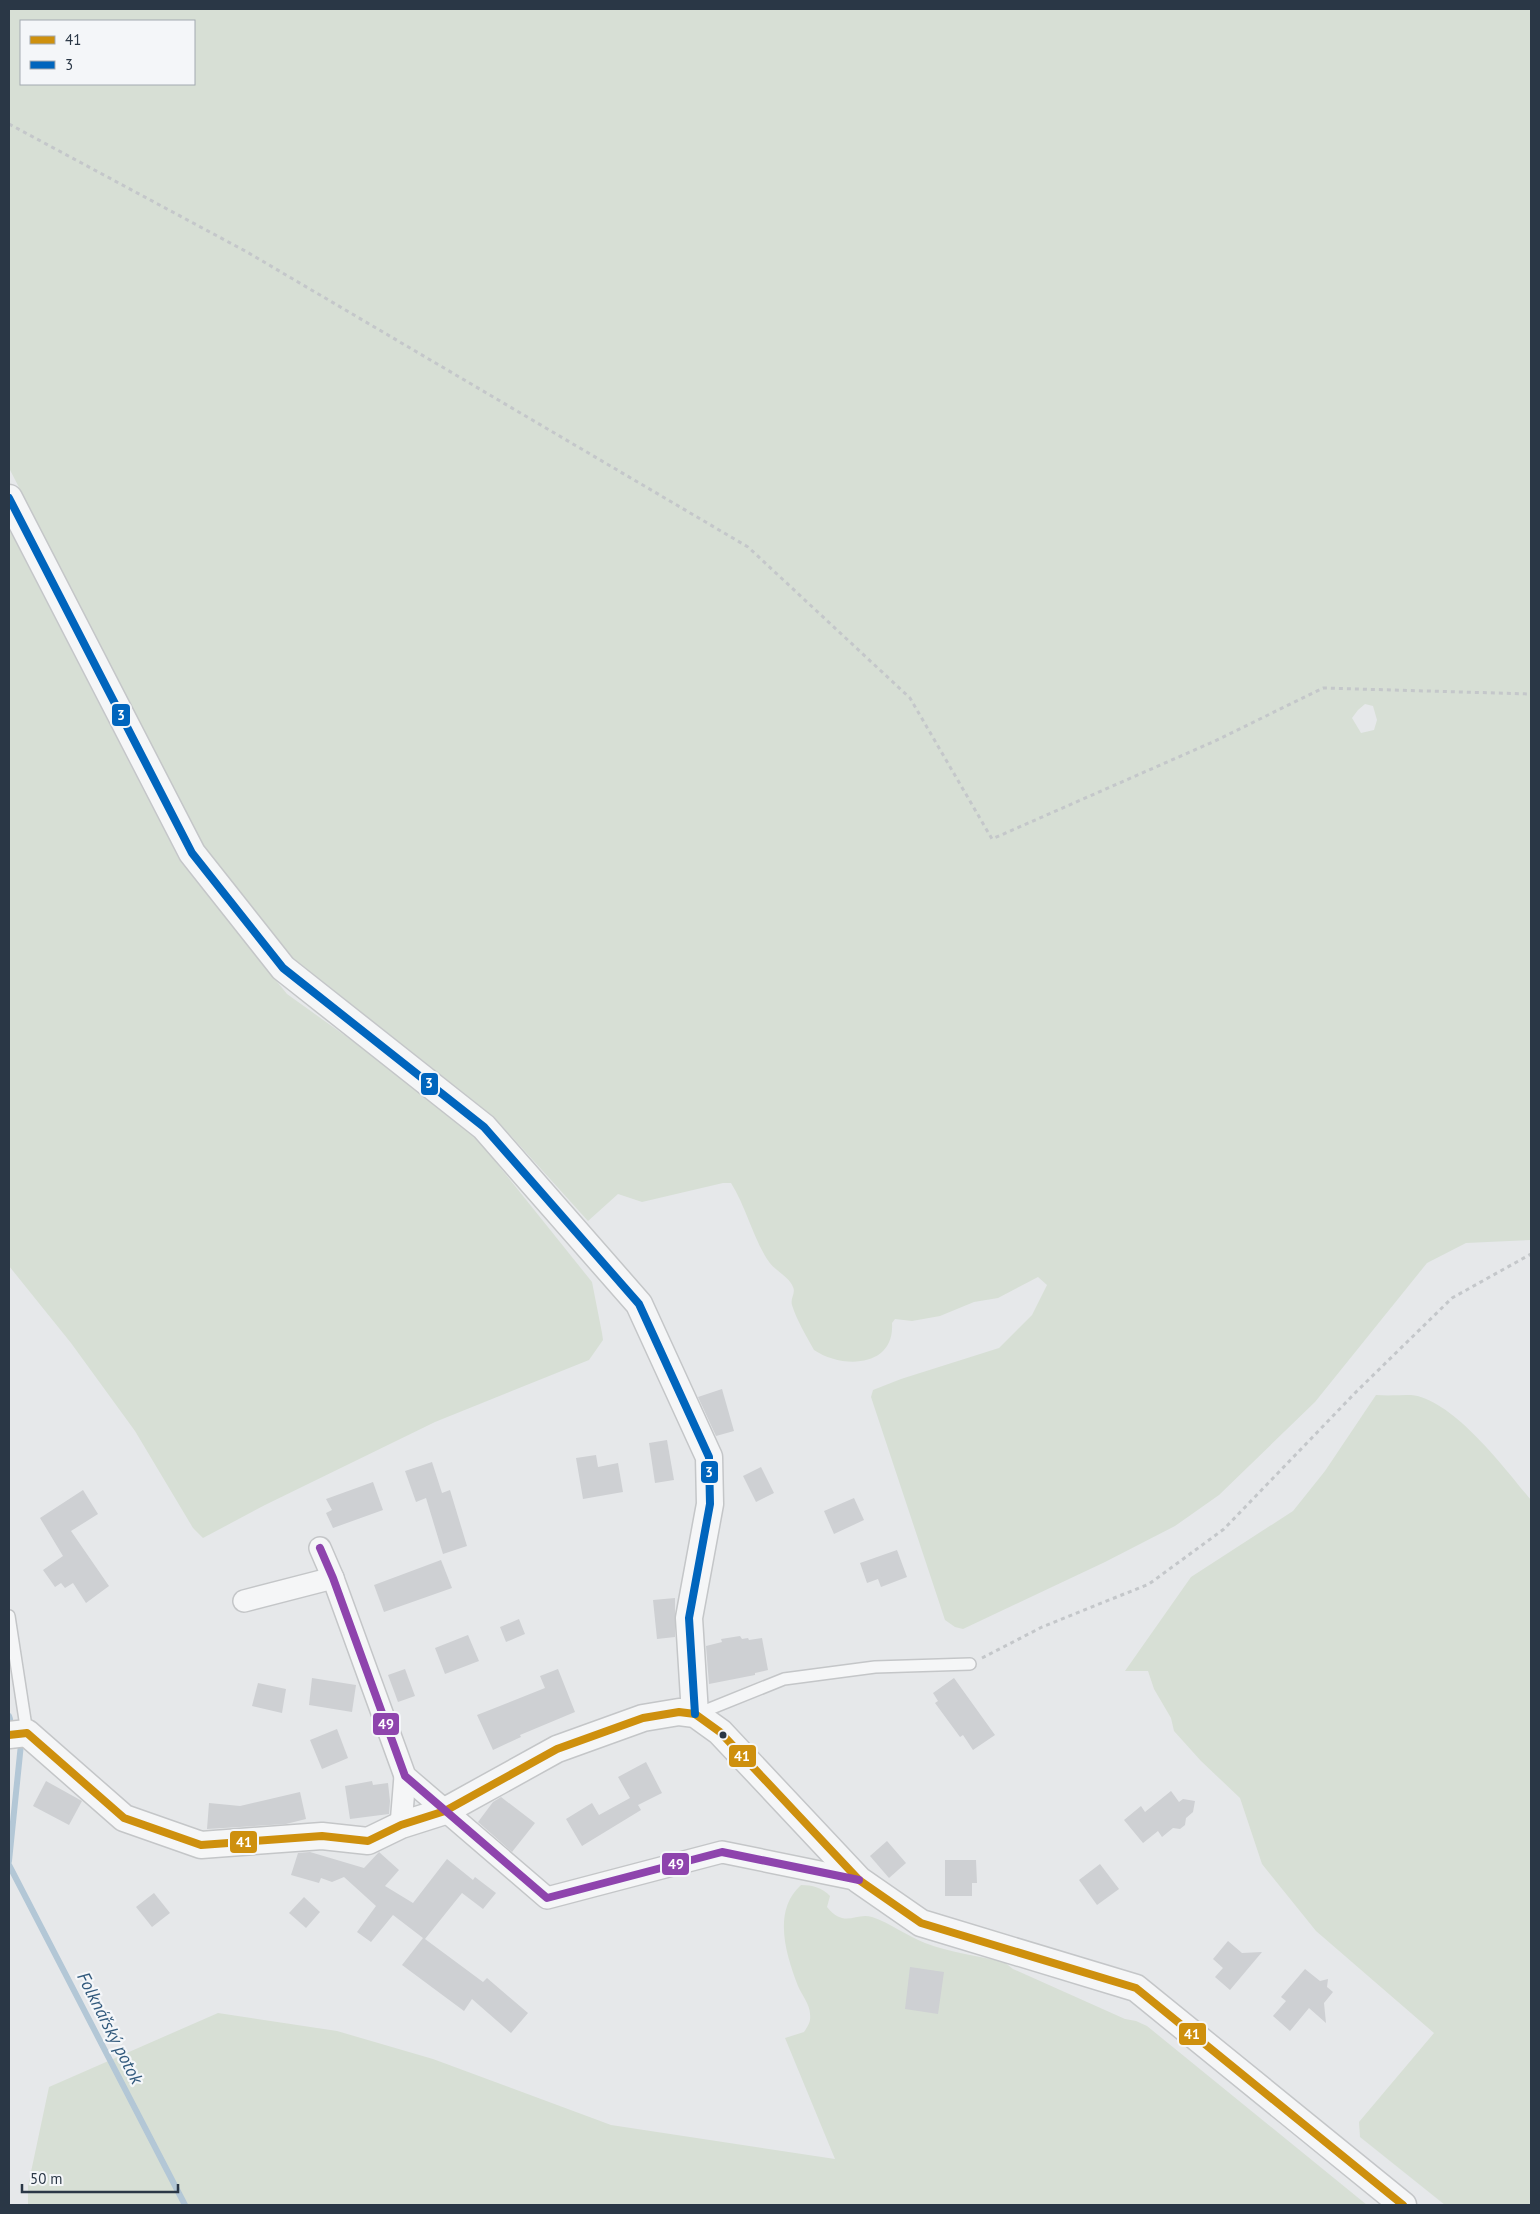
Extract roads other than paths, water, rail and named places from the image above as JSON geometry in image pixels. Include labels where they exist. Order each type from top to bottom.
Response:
[{"type":"street","points":[[9,498],[192,853],[283,968],[484,1127],[639,1304],[709,1457],[710,1504],[689,1618],[695,1714]]},
{"type":"street","points":[[320,1548],[405,1776],[402,1825]]},
{"type":"street","points":[[244,1602],[332,1578]]},
{"type":"street","points":[[18,1734],[124,1818],[202,1845],[322,1836],[368,1841],[402,1825],[445,1811],[557,1749],[643,1718],[680,1712],[695,1714],[720,1732],[859,1880],[921,1923],[1136,1988],[1403,2205]]},
{"type":"street","points":[[405,1776],[547,1898],[722,1852],[859,1880]]},
{"type":"lane","points":[[9,1616],[18,1734]]},
{"type":"lane","points":[[695,1714],[784,1679],[875,1667],[970,1664]]},
{"type":"waterway","name":"Folknářský potok","points":[[9,1861],[21,1744]]},
{"type":"waterway","name":"Folknářský potok","points":[[9,1865],[185,2205]]}]
